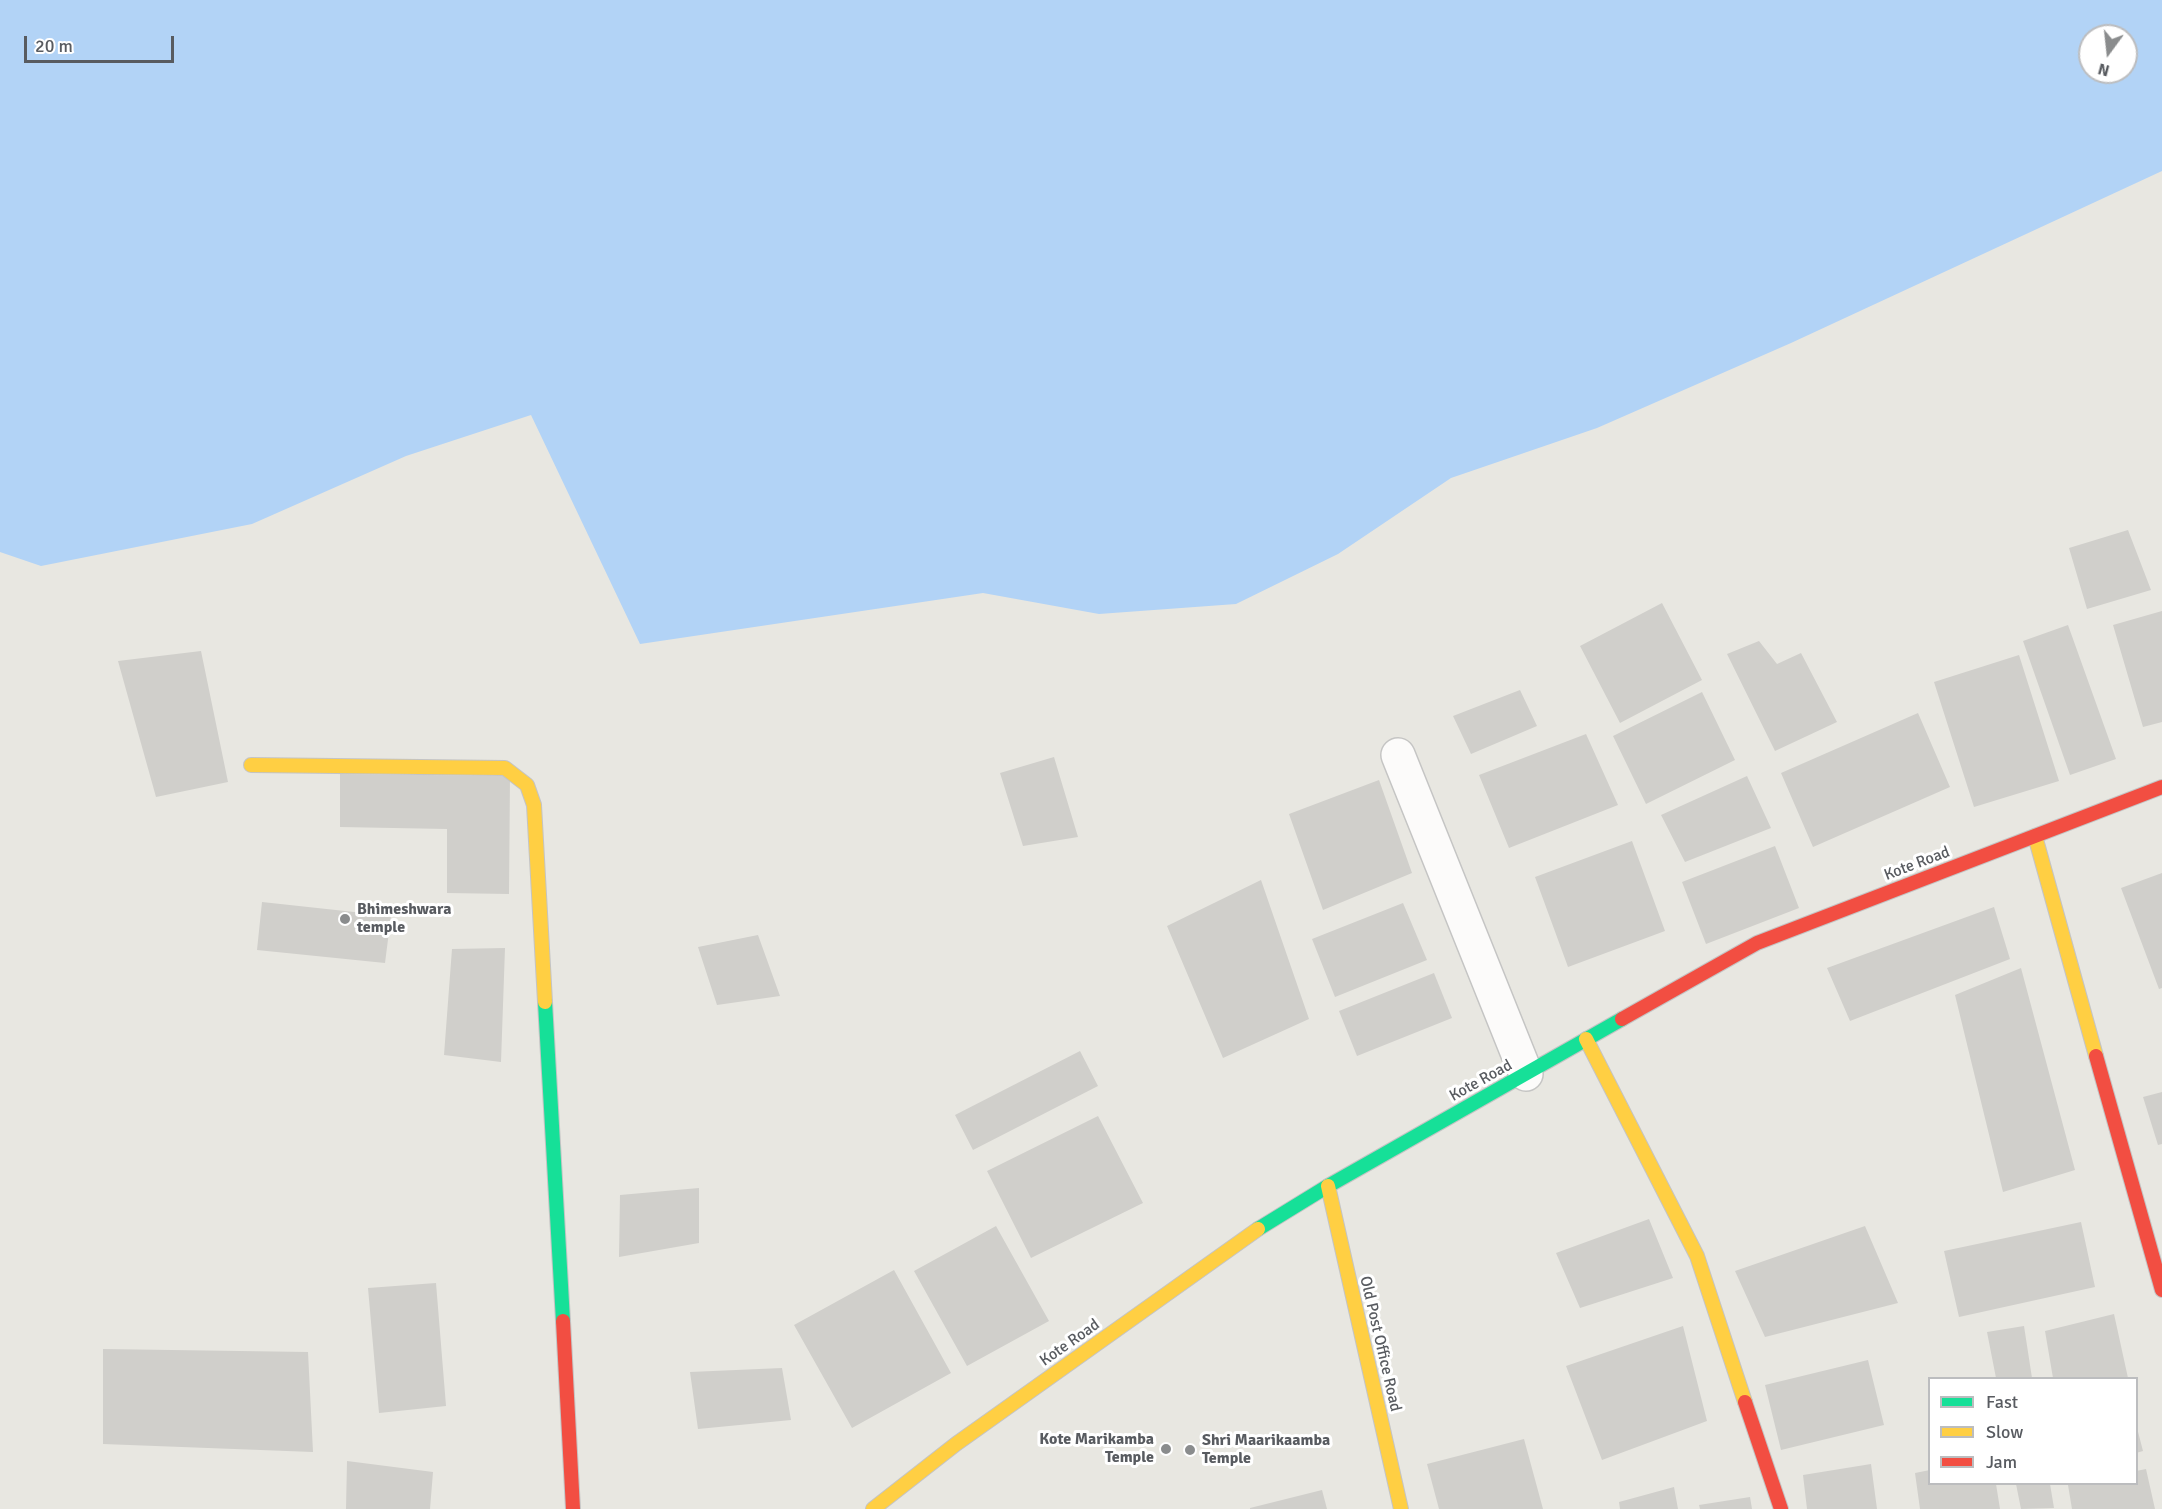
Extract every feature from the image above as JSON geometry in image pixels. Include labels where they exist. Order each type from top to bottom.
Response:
[{"type":"street","points":[[1398,755],[1526,1074]]},
{"type":"street","points":[[251,765],[505,768],[527,785],[534,805],[573,1509]]},
{"type":"street","name":"Kote Road","points":[[873,1509],[956,1444],[1246,1238],[1328,1186],[1757,943],[2162,787]]},
{"type":"street","points":[[2035,836],[2162,1290]]},
{"type":"street","points":[[1586,1039],[1697,1256],[1781,1509]]},
{"type":"street","name":"Old Post Office Road","points":[[1328,1186],[1401,1509]]},
{"type":"water","points":[[0,0],[2162,0],[2162,171],[1791,343],[1597,428],[1451,478],[1338,554],[1236,604],[1099,614],[983,593],[640,644],[531,415],[406,456],[252,524],[41,566],[0,552]]},
{"type":"building","points":[[2128,530],[2151,590],[2087,609],[2069,548]]},
{"type":"building","points":[[1662,603],[1702,680],[1620,723],[1580,646]]},
{"type":"building","points":[[2162,611],[2162,722],[2143,727],[2113,625]]},
{"type":"building","points":[[2068,625],[2116,759],[2070,775],[2023,641]]},
{"type":"building","points":[[1759,641],[1777,664],[1801,653],[1837,722],[1775,751],[1727,654]]},
{"type":"building","points":[[201,651],[228,782],[156,797],[118,661]]},
{"type":"building","points":[[2019,655],[2059,781],[1974,807],[1934,682]]},
{"type":"building","points":[[1520,690],[1537,726],[1471,754],[1453,716]]},
{"type":"building","points":[[1702,692],[1735,760],[1646,804],[1613,736]]},
{"type":"building","points":[[1918,713],[1950,787],[1813,847],[1781,773]]},
{"type":"building","points":[[1586,734],[1618,805],[1509,848],[1479,775]]},
{"type":"building","points":[[1054,757],[1078,837],[1023,846],[1000,773]]},
{"type":"building","points":[[340,774],[510,776],[509,894],[447,893],[447,829],[340,827]]},
{"type":"building","points":[[1747,776],[1771,828],[1685,862],[1661,815]]},
{"type":"building","points":[[1379,780],[1412,873],[1323,910],[1289,814]]},
{"type":"building","points":[[1632,841],[1665,931],[1568,967],[1535,877]]},
{"type":"building","points":[[1775,846],[1799,908],[1706,944],[1682,882]]},
{"type":"building","points":[[2162,873],[2162,988],[2159,989],[2121,888]]},
{"type":"building","points":[[1261,880],[1309,1019],[1223,1058],[1167,926]]},
{"type":"building","points":[[262,902],[391,916],[385,963],[257,950]]},
{"type":"building","points":[[1403,903],[1427,960],[1335,997],[1312,939]]},
{"type":"building","points":[[1994,907],[2010,959],[1850,1021],[1827,968]]},
{"type":"building","points":[[758,935],[780,996],[717,1005],[698,947]]},
{"type":"building","points":[[505,948],[501,1062],[444,1055],[452,949]]},
{"type":"building","points":[[2021,968],[2075,1170],[2003,1192],[1955,995]]},
{"type":"building","points":[[1434,973],[1452,1018],[1357,1056],[1339,1011]]},
{"type":"building","points":[[1080,1051],[1098,1086],[973,1150],[955,1115]]},
{"type":"building","points":[[2162,1092],[2162,1144],[2158,1145],[2143,1097]]},
{"type":"building","points":[[1098,1116],[1143,1203],[1031,1258],[987,1171]]},
{"type":"building","points":[[699,1188],[699,1243],[619,1257],[620,1195]]},
{"type":"building","points":[[1649,1219],[1673,1278],[1580,1308],[1556,1253]]},
{"type":"building","points":[[2081,1222],[2095,1287],[1959,1317],[1944,1251]]},
{"type":"building","points":[[996,1226],[1049,1321],[967,1366],[914,1271]]},
{"type":"building","points":[[1865,1226],[1898,1303],[1765,1337],[1735,1271]]},
{"type":"building","points":[[894,1270],[951,1373],[852,1428],[794,1325]]},
{"type":"building","points":[[436,1283],[446,1406],[379,1413],[368,1288]]},
{"type":"building","points":[[2114,1314],[2128,1377],[2053,1377],[2045,1331]]},
{"type":"building","points":[[1683,1326],[1707,1421],[1602,1460],[1566,1366]]},
{"type":"building","points":[[2024,1326],[2032,1377],[1996,1377],[1987,1332]]},
{"type":"building","points":[[103,1349],[308,1352],[313,1452],[103,1444]]},
{"type":"building","points":[[1868,1360],[1884,1425],[1781,1450],[1765,1385]]},
{"type":"building","points":[[782,1368],[791,1420],[698,1429],[690,1372]]},
{"type":"building","points":[[2138,1432],[2143,1451],[2138,1452]]},
{"type":"building","points":[[1524,1439],[1543,1509],[1439,1509],[1427,1464]]},
{"type":"building","points":[[347,1461],[433,1472],[430,1509],[346,1509]]},
{"type":"building","points":[[1871,1464],[1877,1509],[1807,1509],[1803,1475]]},
{"type":"building","points":[[2146,1469],[2155,1509],[2072,1509],[2068,1485],[2138,1485],[2138,1471]]},
{"type":"building","points":[[1928,1470],[1928,1485],[1996,1485],[2000,1509],[1920,1509],[1915,1473]]},
{"type":"building","points":[[2016,1485],[2050,1485],[2054,1508],[2021,1509]]},
{"type":"building","points":[[1674,1487],[1678,1509],[1620,1509],[1619,1502]]},
{"type":"building","points":[[1322,1490],[1327,1509],[1250,1509],[1250,1508]]},
{"type":"building","points":[[1750,1497],[1752,1509],[1700,1509],[1699,1505]]},
{"type":"traffic: fast","points":[[545,1002],[563,1321]]},
{"type":"traffic: fast","points":[[1258,1229],[1328,1186],[1622,1019]]},
{"type":"traffic: slow","points":[[251,765],[505,768],[527,785],[534,805],[545,1002]]},
{"type":"traffic: slow","points":[[2035,836],[2096,1056]]},
{"type":"traffic: slow","points":[[1586,1039],[1697,1256],[1745,1402]]},
{"type":"traffic: slow","points":[[1328,1186],[1401,1509]]},
{"type":"traffic: slow","points":[[873,1509],[956,1444],[1258,1229]]},
{"type":"traffic: jam","points":[[1622,1019],[1757,943],[2162,787]]},
{"type":"traffic: jam","points":[[2096,1056],[2162,1290]]},
{"type":"traffic: jam","points":[[563,1321],[573,1509]]},
{"type":"traffic: jam","points":[[1745,1402],[1781,1509]]},
{"type":"place","name":"Bhimeshwara temple","points":[[345,919]]},
{"type":"place","name":"Kote Marikamba Temple","points":[[1166,1449]]},
{"type":"place","name":"Shri Maarikaamba Temple","points":[[1190,1450]]}]
